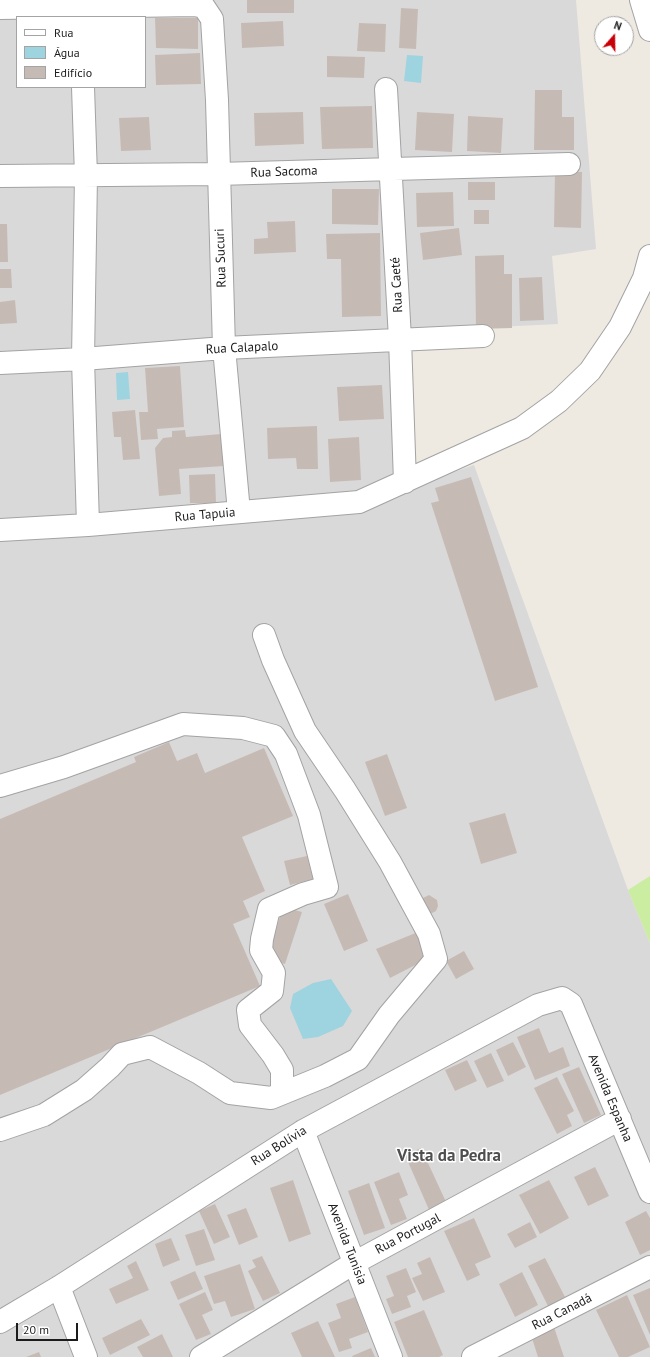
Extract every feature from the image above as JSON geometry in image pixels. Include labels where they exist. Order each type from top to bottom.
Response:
[{"type":"street","points":[[641,0],[650,30]]},
{"type":"street","name":"Rua Sucuri","points":[[81,12],[195,5],[204,6],[212,19],[224,348],[239,512]]},
{"type":"street","points":[[0,8],[81,12]]},
{"type":"street","points":[[83,88],[86,176],[83,360],[88,525]]},
{"type":"street","name":"Rua Caeté","points":[[386,89],[400,339],[405,482]]},
{"type":"street","name":"Rua Sacoma","points":[[0,176],[218,174],[569,164]]},
{"type":"street","name":"Rua Tapuia","points":[[0,530],[88,525],[359,502],[522,428],[559,401],[590,371],[620,327],[644,278],[650,256]]},
{"type":"street","name":"Rua Calapalo","points":[[0,363],[83,360],[224,348],[483,336]]},
{"type":"street","points":[[0,1130],[44,1115],[84,1090],[110,1068],[122,1054],[150,1047],[199,1073],[230,1093],[271,1098],[325,1076],[358,1059],[389,1015],[436,959],[429,934],[390,862],[345,790],[305,731],[273,660],[264,635]]},
{"type":"street","points":[[0,786],[64,767],[183,724],[243,728],[274,736],[286,754],[309,815],[327,887],[303,894],[269,909],[262,939],[261,950],[274,973],[272,991],[248,1010],[250,1025],[273,1055],[282,1070],[282,1093]]},
{"type":"street","name":"Rua Bolívia","points":[[0,1322],[303,1131],[538,1005],[562,998],[571,1004]]},
{"type":"street","name":"Avenida Espanha","points":[[571,1004],[650,1192]]},
{"type":"street","name":"Rua Portugal","points":[[201,1357],[354,1263],[620,1119]]},
{"type":"street","name":"Avenida Tunisia","points":[[303,1131],[391,1357]]},
{"type":"street","name":"Rua Canadá","points":[[474,1357],[650,1267]]},
{"type":"street","points":[[59,1286],[86,1357]]},
{"type":"shaded area","points":[[54,0],[576,0],[596,249],[552,256],[558,324],[393,332],[405,489],[474,465],[628,890],[650,943],[650,1357],[0,1357],[0,2]]},
{"type":"green space","points":[[650,876],[650,943],[628,890]]},
{"type":"water","points":[[407,55],[423,56],[421,83],[404,81]]},
{"type":"water","points":[[128,372],[130,399],[117,400],[116,373]]},
{"type":"water","points":[[331,979],[352,1011],[343,1026],[318,1037],[303,1039],[290,1008],[293,994],[313,983]]},
{"type":"building","points":[[247,0],[294,0],[294,13],[247,13]]},
{"type":"building","points":[[401,8],[418,9],[416,49],[399,48]]},
{"type":"building","points":[[155,18],[198,18],[198,49],[156,48]]},
{"type":"building","points":[[283,21],[284,46],[242,48],[241,23]]},
{"type":"building","points":[[359,23],[386,24],[385,52],[357,51]]},
{"type":"building","points":[[200,53],[201,84],[156,85],[155,55]]},
{"type":"building","points":[[327,56],[365,57],[364,78],[327,77]]},
{"type":"building","points":[[535,90],[562,90],[562,117],[574,117],[574,150],[534,150]]},
{"type":"building","points":[[372,106],[373,148],[322,149],[320,107]]},
{"type":"building","points":[[303,112],[304,144],[255,146],[254,113]]},
{"type":"building","points":[[417,112],[454,114],[452,152],[415,150]]},
{"type":"building","points":[[468,116],[503,118],[501,153],[467,151]]},
{"type":"building","points":[[149,117],[151,150],[121,151],[119,118]]},
{"type":"building","points":[[555,172],[582,172],[581,228],[554,227]]},
{"type":"building","points":[[468,182],[495,182],[495,200],[468,200]]},
{"type":"building","points":[[332,189],[379,189],[378,225],[332,224]]},
{"type":"building","points":[[453,192],[454,226],[417,227],[416,193]]},
{"type":"building","points":[[474,210],[489,210],[489,224],[474,224]]},
{"type":"building","points":[[295,221],[296,252],[254,254],[254,239],[268,238],[267,222]]},
{"type":"building","points":[[0,224],[7,224],[8,262],[0,262]]},
{"type":"building","points":[[459,228],[462,255],[423,260],[420,233]]},
{"type":"building","points":[[380,233],[381,316],[342,317],[341,259],[327,259],[326,234]]},
{"type":"building","points":[[504,255],[504,274],[512,274],[512,328],[476,329],[475,256]]},
{"type":"building","points":[[0,269],[11,269],[12,288],[0,288]]},
{"type":"building","points":[[542,277],[544,320],[520,321],[519,278]]},
{"type":"building","points":[[15,300],[17,323],[0,324],[0,302]]},
{"type":"building","points":[[180,366],[184,427],[157,429],[158,439],[141,440],[139,412],[148,412],[145,368]]},
{"type":"building","points":[[382,385],[384,419],[339,421],[337,387]]},
{"type":"building","points":[[135,410],[140,459],[123,460],[121,437],[114,437],[112,412]]},
{"type":"building","points":[[317,426],[318,469],[297,469],[296,458],[268,459],[267,428]]},
{"type":"building","points":[[185,430],[186,437],[221,434],[224,466],[179,469],[181,494],[159,496],[155,448],[163,438],[172,437],[172,431]]},
{"type":"building","points":[[359,437],[361,480],[330,482],[328,439]]},
{"type":"building","points":[[215,474],[216,503],[190,503],[189,475]]},
{"type":"building","points":[[471,477],[538,687],[495,701],[431,503],[439,501],[435,488]]},
{"type":"building","points":[[169,742],[177,761],[197,753],[205,773],[264,748],[293,816],[242,837],[265,891],[243,901],[250,917],[233,924],[260,986],[0,1095],[0,819],[136,762],[134,757]]},
{"type":"building","points":[[387,754],[407,808],[385,816],[365,762]]},
{"type":"building","points":[[505,813],[517,853],[481,864],[469,823]]},
{"type":"building","points":[[307,856],[313,879],[290,885],[284,861]]},
{"type":"building","points":[[348,894],[368,941],[344,951],[324,904]]},
{"type":"building","points":[[429,895],[437,900],[438,906],[436,911],[430,914],[421,899]]},
{"type":"building","points":[[283,907],[302,912],[285,964],[267,959]]},
{"type":"building","points":[[418,932],[429,958],[390,978],[376,949]]},
{"type":"building","points":[[464,951],[474,969],[456,979],[446,961]]},
{"type":"building","points":[[539,1028],[549,1053],[563,1047],[570,1066],[535,1080],[517,1037]]},
{"type":"building","points":[[513,1042],[526,1067],[508,1076],[496,1050]]},
{"type":"building","points":[[491,1053],[504,1081],[487,1088],[474,1061]]},
{"type":"building","points":[[467,1060],[477,1081],[455,1091],[445,1070]]},
{"type":"building","points":[[579,1067],[601,1115],[584,1123],[562,1074]]},
{"type":"building","points":[[557,1077],[574,1111],[567,1115],[572,1126],[557,1134],[534,1088]]},
{"type":"building","points":[[421,1148],[447,1204],[430,1212],[405,1155]]},
{"type":"building","points":[[595,1167],[609,1196],[588,1206],[574,1177]]},
{"type":"building","points":[[399,1172],[408,1195],[399,1199],[407,1219],[391,1225],[374,1182]]},
{"type":"building","points":[[293,1180],[311,1234],[289,1242],[270,1188]]},
{"type":"building","points":[[549,1180],[569,1218],[540,1234],[519,1195]]},
{"type":"building","points":[[369,1183],[385,1228],[364,1235],[348,1191]]},
{"type":"building","points":[[215,1204],[230,1237],[214,1244],[199,1211]]},
{"type":"building","points":[[246,1208],[258,1237],[239,1245],[227,1215]]},
{"type":"building","points":[[646,1211],[650,1218],[650,1250],[640,1255],[625,1222]]},
{"type":"building","points":[[474,1218],[491,1257],[475,1264],[480,1275],[467,1281],[444,1231]]},
{"type":"building","points":[[530,1222],[537,1237],[515,1248],[507,1234]]},
{"type":"building","points":[[204,1229],[215,1260],[196,1266],[185,1235]]},
{"type":"building","points":[[171,1238],[180,1260],[163,1267],[155,1244]]},
{"type":"building","points":[[262,1256],[280,1293],[263,1301],[248,1271],[256,1267],[252,1260]]},
{"type":"building","points":[[430,1257],[445,1292],[423,1301],[412,1278],[422,1274],[417,1263]]},
{"type":"building","points":[[545,1258],[565,1297],[548,1306],[528,1266]]},
{"type":"building","points":[[136,1261],[149,1290],[116,1304],[109,1289],[133,1278],[127,1266]]},
{"type":"building","points":[[240,1264],[255,1309],[231,1317],[225,1301],[214,1304],[204,1276]]},
{"type":"building","points":[[406,1268],[416,1292],[407,1296],[411,1307],[392,1314],[386,1299],[394,1296],[386,1276]]},
{"type":"building","points":[[195,1271],[203,1289],[178,1300],[170,1282]]},
{"type":"building","points":[[522,1272],[538,1305],[515,1317],[499,1284]]},
{"type":"building","points":[[650,1288],[650,1335],[633,1295]]},
{"type":"building","points":[[205,1292],[213,1310],[202,1315],[211,1334],[196,1340],[179,1304]]},
{"type":"building","points":[[627,1295],[650,1347],[628,1357],[619,1357],[596,1310]]},
{"type":"building","points":[[355,1297],[368,1332],[349,1339],[352,1348],[339,1352],[328,1323],[341,1318],[336,1304]]},
{"type":"building","points":[[424,1310],[443,1355],[439,1357],[408,1357],[394,1322]]},
{"type":"building","points":[[141,1319],[150,1335],[110,1355],[102,1338]]},
{"type":"building","points":[[318,1321],[335,1357],[302,1357],[291,1333]]},
{"type":"building","points":[[554,1327],[564,1357],[538,1357],[531,1335]]},
{"type":"building","points":[[162,1334],[173,1357],[143,1357],[137,1347]]},
{"type":"building","points":[[371,1348],[375,1357],[352,1356]]},
{"type":"building","points":[[39,1352],[41,1357],[26,1357]]},
{"type":"district","name":"Vista da Pedra","points":[[449,1156]]}]
